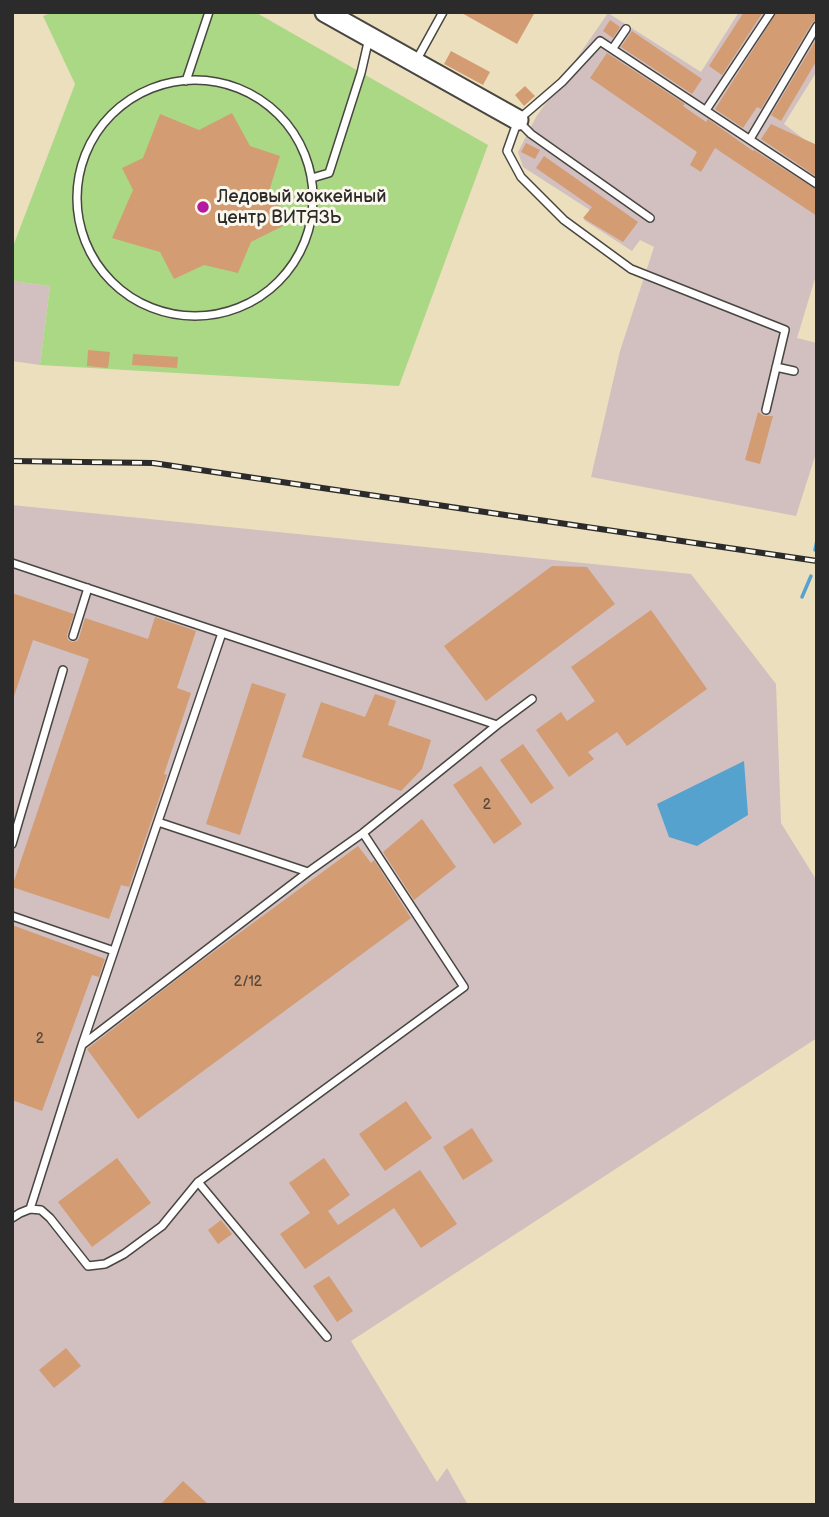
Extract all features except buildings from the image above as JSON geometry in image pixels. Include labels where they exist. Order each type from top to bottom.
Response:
[{"type":"street","points":[[325,12],[348,18],[370,37],[517,120]]},
{"type":"lane","points":[[186,81],[209,12]]},
{"type":"lane","points":[[416,62],[443,12]]},
{"type":"lane","points":[[706,110],[771,12]]},
{"type":"lane","points":[[750,139],[817,26]]},
{"type":"lane","points":[[613,48],[626,29]]},
{"type":"lane","points":[[312,178],[329,173],[370,37]]},
{"type":"lane","points":[[766,410],[785,330],[631,269],[564,220],[521,177],[507,151],[517,120],[562,82],[600,41],[817,184]]},
{"type":"lane","points":[[211,81],[235,87],[257,98],[277,113],[293,132],[305,154],[312,178],[313,209],[306,240],[290,268],[268,291],[241,307],[210,316],[178,315],[148,306],[120,290],[99,267],[84,238],[77,207],[79,176],[89,146],[107,119],[131,99],[169,83],[211,81]]},
{"type":"lane","points":[[517,120],[531,134],[650,218]]},
{"type":"lane","points":[[776,366],[794,371]]},
{"type":"lane","points":[[12,563],[497,725]]},
{"type":"lane","points":[[73,636],[88,588]]},
{"type":"lane","points":[[30,1209],[82,1045],[222,633]]},
{"type":"lane","points":[[12,844],[63,670]]},
{"type":"lane","points":[[82,1045],[363,833],[532,699]]},
{"type":"lane","points":[[158,822],[308,872]]},
{"type":"lane","points":[[12,1219],[30,1209],[41,1210],[88,1266],[105,1264],[124,1254],[162,1226],[198,1182],[464,987],[363,833]]},
{"type":"lane","points":[[12,916],[114,951]]},
{"type":"lane","points":[[198,1182],[327,1336]]},
{"type":"shaded area","points":[[739,12],[817,12],[817,71],[784,124],[817,149],[817,272],[797,338],[817,343],[817,450],[796,516],[591,477],[620,351],[654,247],[640,240],[632,251],[584,220],[590,210],[523,167],[518,152],[536,117],[608,13],[701,72]]},
{"type":"shaded area","points":[[12,281],[50,286],[40,365],[12,361]]},
{"type":"shaded area","points":[[12,505],[691,574],[776,684],[781,823],[817,881],[817,1038],[351,1341],[437,1482],[447,1468],[468,1505],[12,1505]]},
{"type":"green space","points":[[52,12],[255,12],[488,145],[399,386],[40,365],[50,286],[12,281],[12,249],[75,84],[43,16]]},
{"type":"water","points":[[744,761],[748,815],[697,846],[669,837],[657,804]]},
{"type":"waterway","points":[[817,499],[817,510]]},
{"type":"waterway","points":[[815,550],[817,540]]},
{"type":"waterway","points":[[802,597],[811,576]]},
{"type":"railway","points":[[12,461],[153,463],[817,561]]},
{"type":"place","name":"Ледовый хоккейный центр ВИТЯЗЬ","points":[[203,207]]}]
